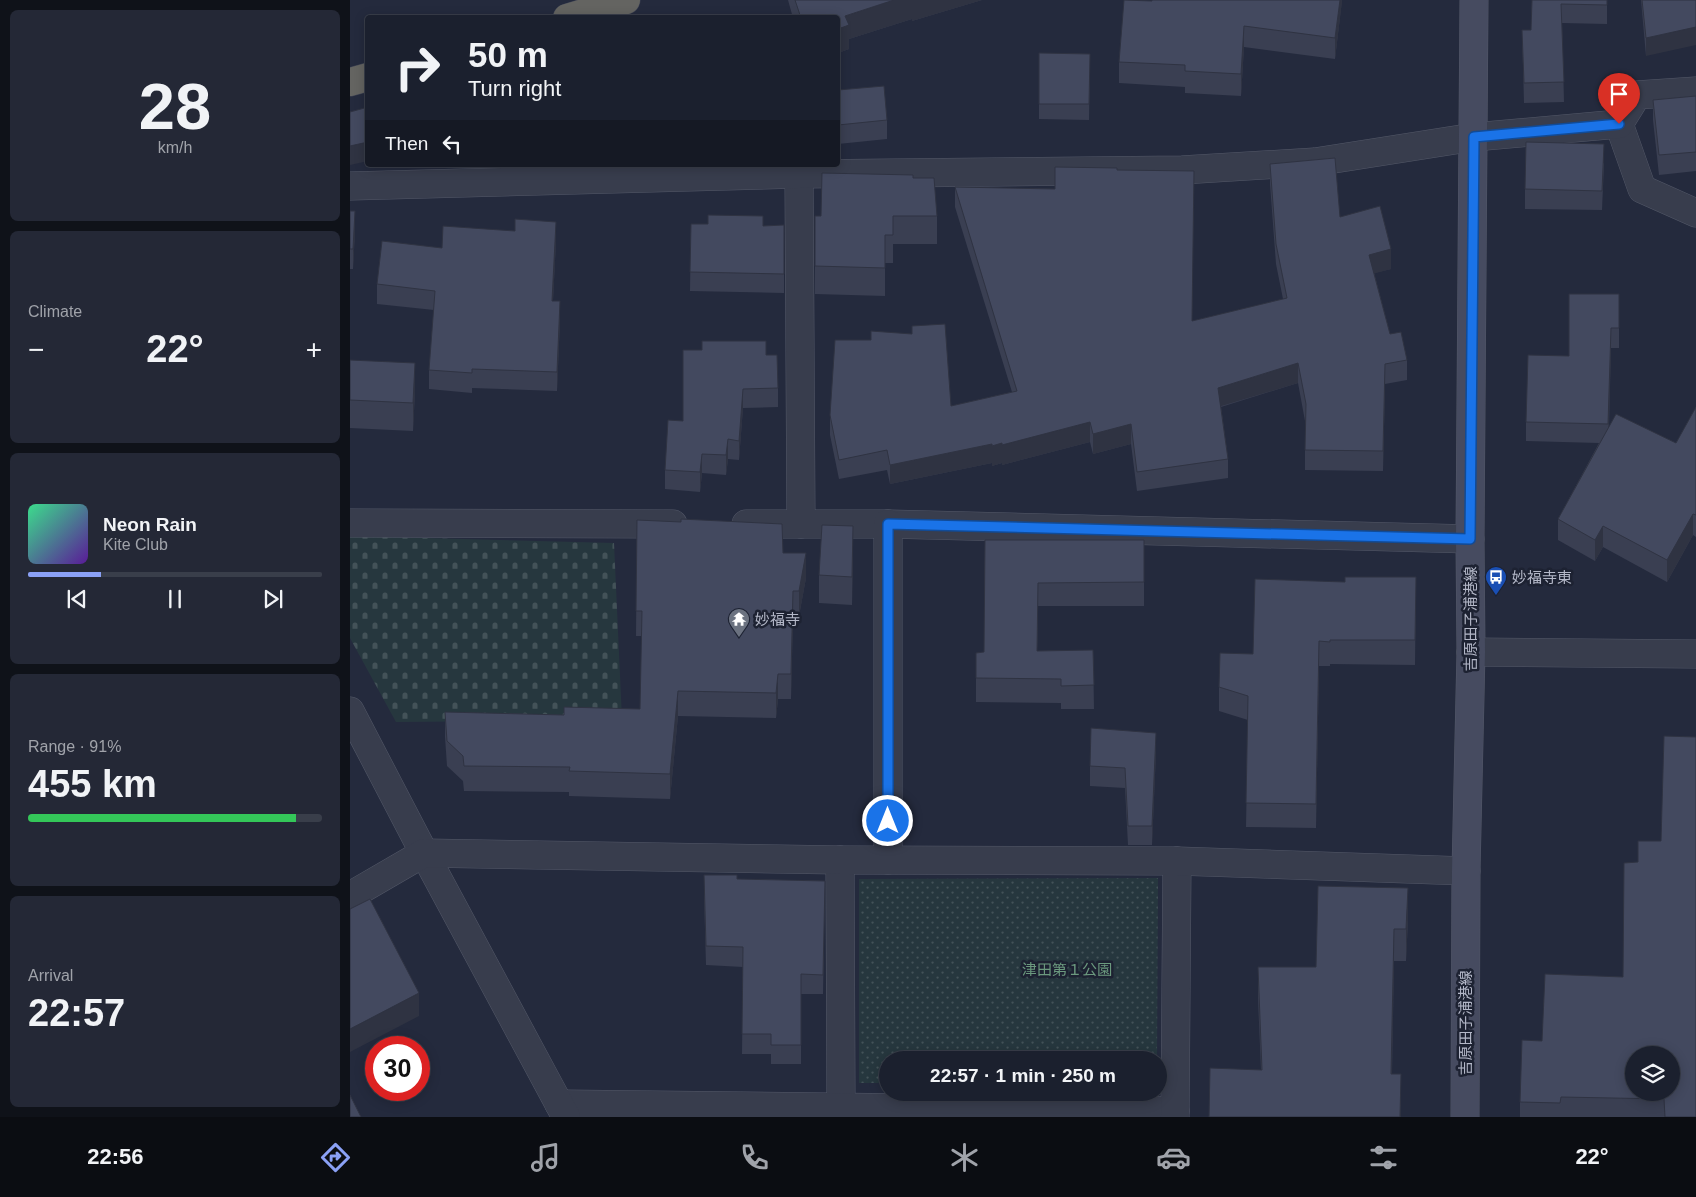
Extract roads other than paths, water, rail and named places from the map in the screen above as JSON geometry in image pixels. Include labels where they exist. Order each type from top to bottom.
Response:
[{"type":"highway","points":[[577,15],[626,0]]},
{"type":"highway","points":[[350,82],[365,78]]},
{"type":"main road","name":"吉原田子浦港線","points":[[1465,1117],[1466,871],[1471,652],[1470,539],[1474,0]]},
{"type":"street","points":[[1619,124],[1637,95],[1696,91]]},
{"type":"street","points":[[350,186],[799,174],[1191,170],[1315,162],[1474,137],[1619,124]]},
{"type":"street","points":[[1619,124],[1642,189],[1696,212]]},
{"type":"street","points":[[799,174],[801,524]]},
{"type":"street","points":[[350,523],[694,524]]},
{"type":"street","points":[[723,524],[888,524],[1470,539]]},
{"type":"street","points":[[888,524],[888,860]]},
{"type":"street","points":[[1471,652],[1696,654]]},
{"type":"street","points":[[350,711],[562,1110],[841,1106],[1175,1114],[1177,861]]},
{"type":"street","points":[[350,896],[424,853],[840,860],[1177,861],[1466,871]]},
{"type":"street","points":[[840,860],[841,1106]]},
{"type":"place","name":"妙福寺東","points":[[1496,596]]},
{"type":"place","name":"妙福寺","points":[[739,638]]},
{"type":"park label","name":"津田第１公園","points":[[1067,969]]}]
